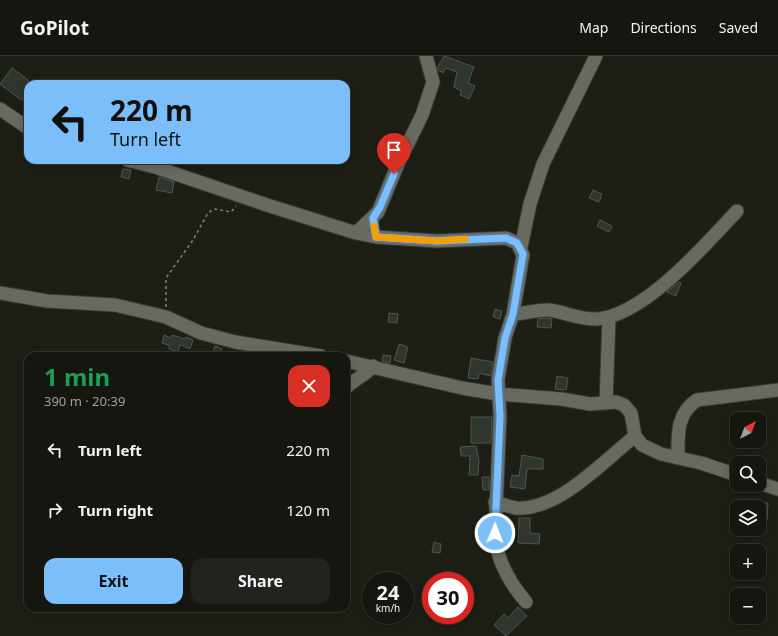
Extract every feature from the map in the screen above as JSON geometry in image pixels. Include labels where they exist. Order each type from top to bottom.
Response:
[{"type":"street","points":[[356,233],[373,218],[380,207],[398,164],[422,115],[432,85],[432,74],[428,66],[426,56]]},
{"type":"street","points":[[521,248],[530,204],[544,164],[596,56]]},
{"type":"street","points":[[0,109],[24,125]]},
{"type":"street","points":[[144,164],[356,233],[376,237],[437,241],[506,238],[517,243],[523,254],[522,265],[513,314],[500,359],[498,380],[500,436],[495,502],[495,544],[503,568],[516,590],[526,602]]},
{"type":"street","points":[[513,314],[524,314],[547,310],[589,319],[618,314],[646,299],[710,240],[737,211]]},
{"type":"street","points":[[373,218],[376,237]]},
{"type":"street","points":[[0,293],[47,301],[115,306],[166,317],[201,333],[228,340],[298,352]]},
{"type":"street","points":[[606,403],[609,316]]},
{"type":"street","points":[[350,362],[462,388],[498,394],[561,399],[590,404],[620,403],[629,410],[632,416],[635,436],[640,443],[649,449],[730,473]]},
{"type":"street","points":[[350,384],[357,378],[367,373],[372,366]]},
{"type":"street","points":[[678,458],[678,428],[681,418],[690,404],[697,400],[778,390]]},
{"type":"street","points":[[495,502],[517,508],[545,502],[580,484],[604,461],[635,436]]},
{"type":"street","points":[[766,485],[778,489]]},
{"type":"path","points":[[166,317],[165,281],[167,276],[193,240],[208,213],[214,209],[233,211],[240,196]]},
{"type":"building","points":[[444,56],[474,67],[468,83],[475,86],[469,99],[460,95],[461,91],[454,87],[457,72],[446,68],[443,73],[438,70],[437,68]]},
{"type":"building","points":[[12,68],[28,80],[24,80],[24,96],[21,100],[0,84]]},
{"type":"building","points":[[123,169],[131,170],[129,179],[121,177]]},
{"type":"building","points":[[159,177],[174,182],[172,193],[156,190]]},
{"type":"building","points":[[593,190],[602,194],[599,202],[589,198]]},
{"type":"building","points":[[600,220],[612,226],[609,232],[597,226]]},
{"type":"building","points":[[679,282],[681,283],[676,296],[667,292]]},
{"type":"building","points":[[495,309],[502,311],[500,319],[493,317]]},
{"type":"building","points":[[389,313],[398,314],[397,323],[388,322]]},
{"type":"building","points":[[538,319],[552,319],[551,328],[537,327]]},
{"type":"building","points":[[164,335],[171,338],[172,335],[185,339],[186,337],[193,340],[190,349],[180,345],[178,352],[169,349],[169,345],[162,343]]},
{"type":"building","points":[[399,344],[408,347],[404,363],[394,360]]},
{"type":"building","points":[[215,346],[222,349],[221,352],[213,352]]},
{"type":"building","points":[[383,355],[391,356],[390,363],[382,361]]},
{"type":"building","points":[[471,358],[493,362],[491,376],[479,373],[478,379],[468,378]]},
{"type":"building","points":[[557,376],[568,378],[566,390],[555,389]]},
{"type":"building","points":[[471,417],[492,417],[491,443],[471,443]]},
{"type":"building","points":[[476,446],[479,461],[478,475],[469,475],[470,456],[461,456],[460,447]]},
{"type":"building","points":[[522,455],[543,459],[543,469],[527,469],[525,489],[510,487],[512,475],[519,476]]},
{"type":"building","points":[[482,477],[489,477],[489,490],[483,490]]},
{"type":"building","points":[[766,503],[768,503],[767,521]]},
{"type":"building","points":[[519,518],[530,518],[530,533],[540,534],[539,544],[518,543]]},
{"type":"building","points":[[434,542],[441,544],[440,553],[432,552]]},
{"type":"building","points":[[518,607],[527,616],[506,636],[494,625],[504,614],[508,618]]},
{"type":"slow traffic","points":[[374,226],[376,237],[437,241],[465,239]]},
{"type":"route","points":[[394,174],[378,212],[373,218],[376,237],[437,241],[506,238],[517,243],[523,254],[513,314],[500,359],[498,394],[500,416],[496,478],[495,533]]}]
